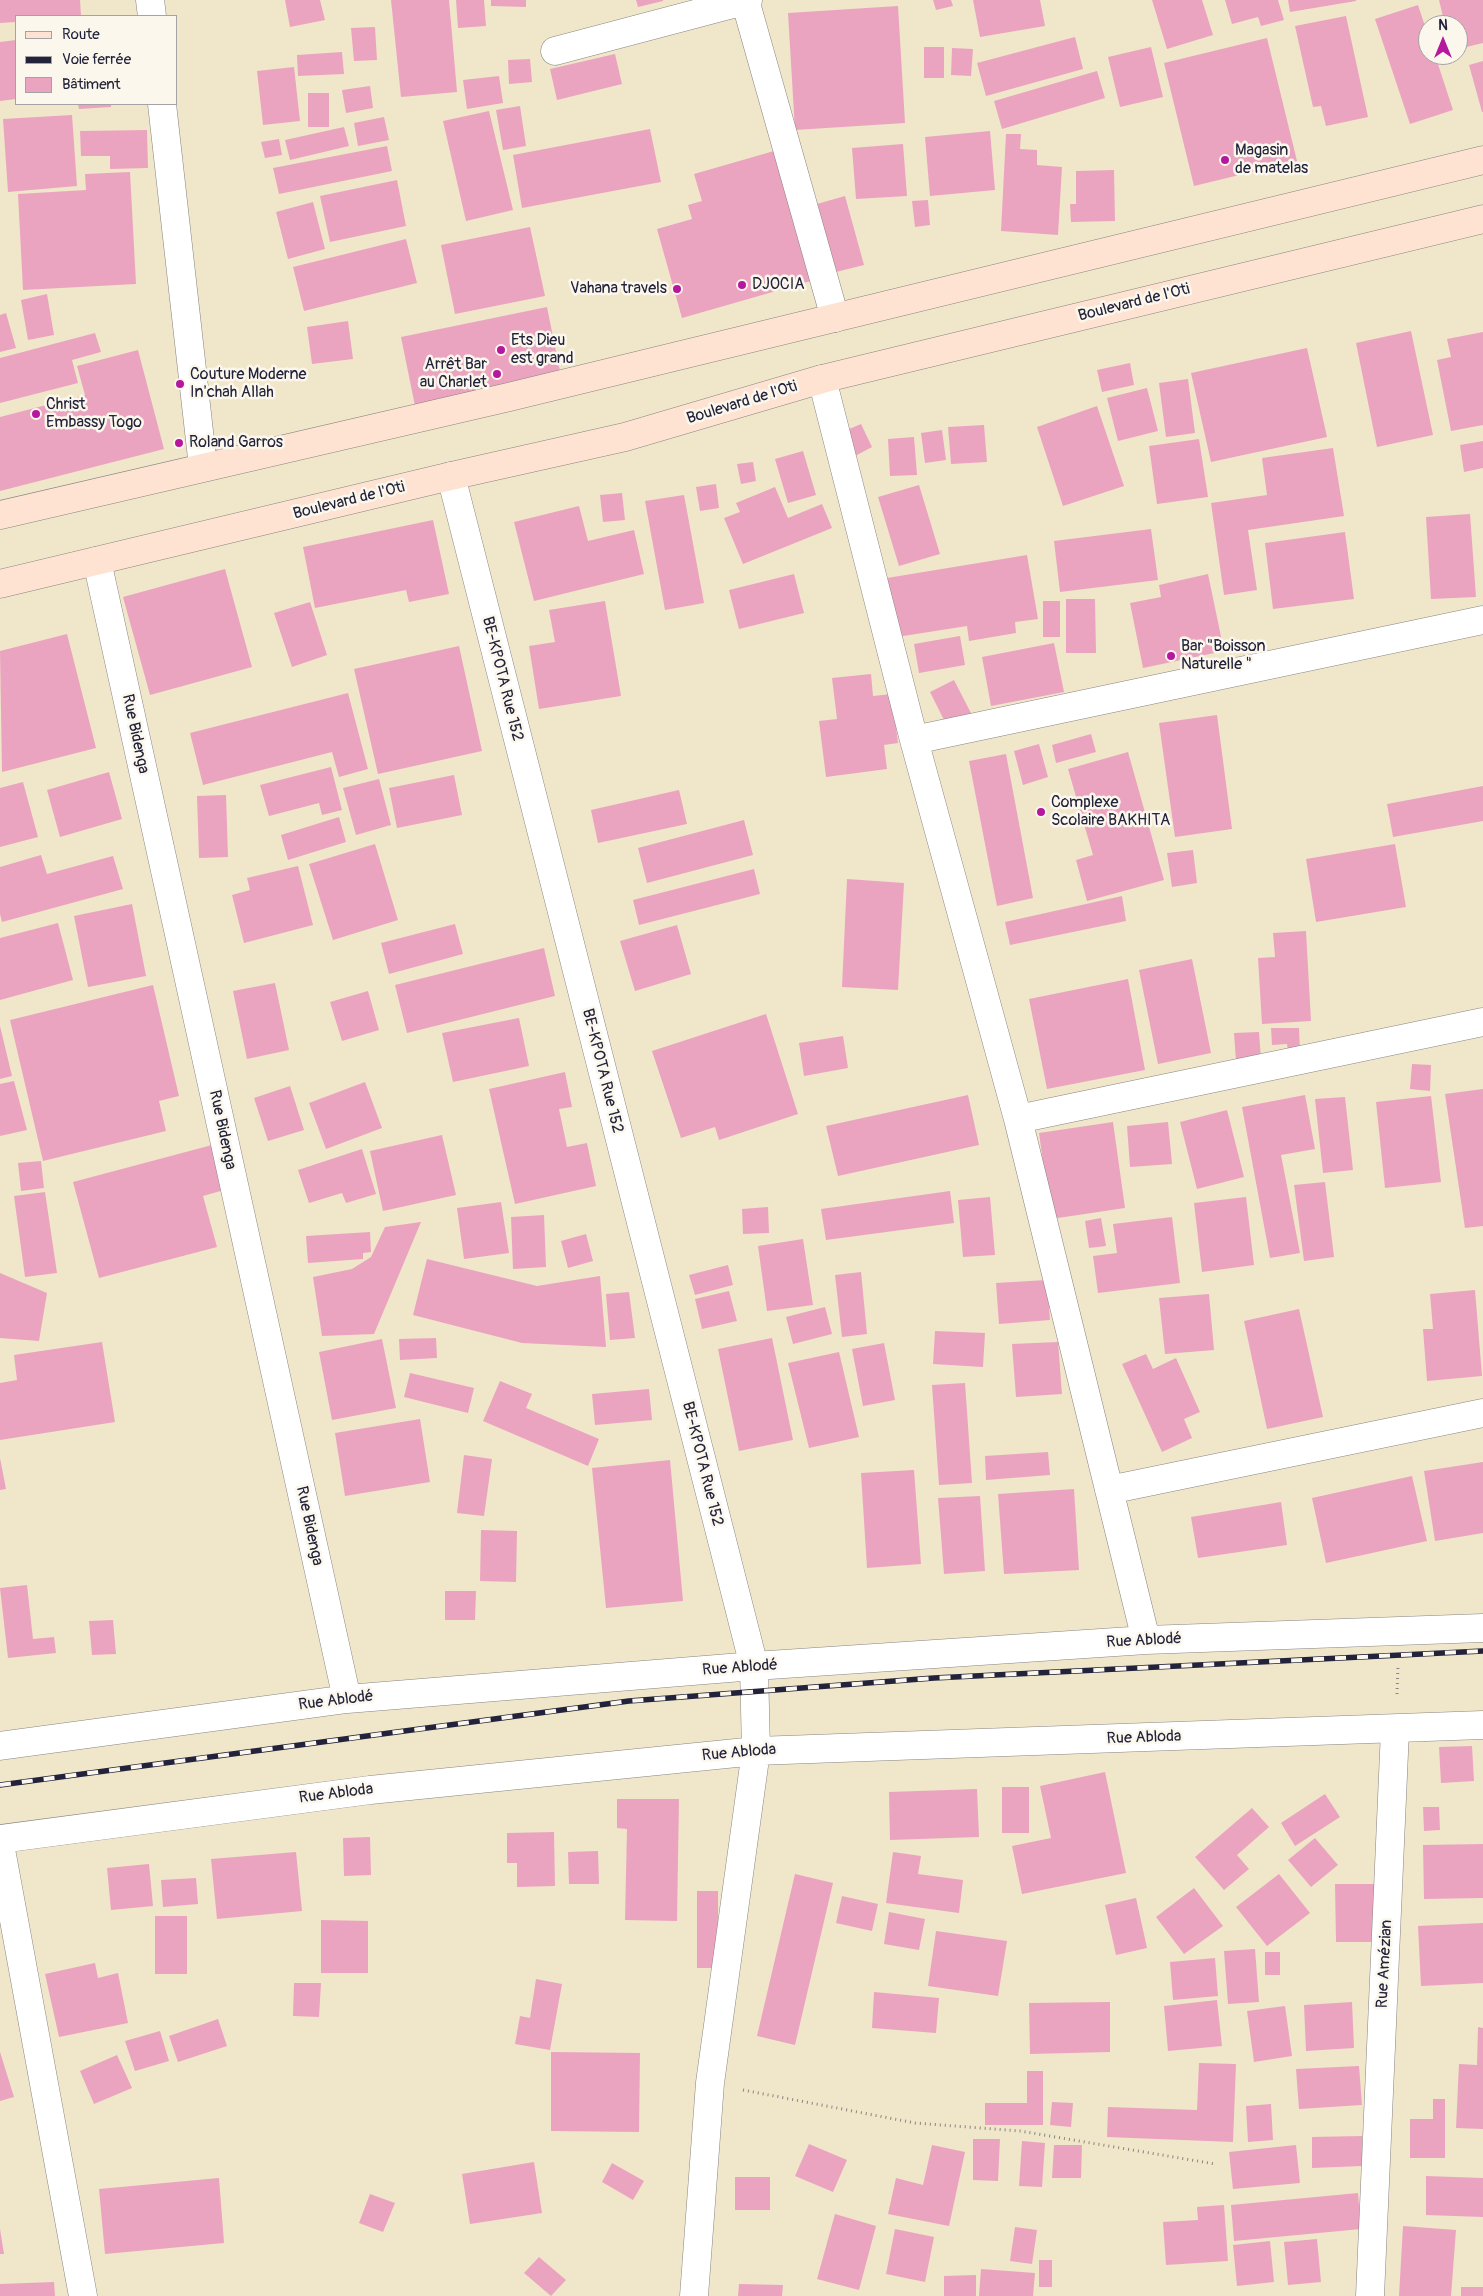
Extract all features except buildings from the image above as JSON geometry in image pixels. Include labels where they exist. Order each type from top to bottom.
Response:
[{"type":"main road","points":[[0,515],[835,318],[1483,160]]},
{"type":"main road","name":"Boulevard de l'Oti","points":[[0,584],[451,476],[625,437],[822,379],[1483,219]]},
{"type":"street","points":[[150,0],[152,15]]},
{"type":"street","points":[[555,52],[746,0],[835,318]]},
{"type":"street","points":[[162,105],[203,467]]},
{"type":"street","points":[[822,379],[914,740],[1018,1119],[1146,1640]]},
{"type":"street","name":"BE-KPOTA Rue 152","points":[[451,476],[754,1666],[756,1751],[710,2083],[694,2296]]},
{"type":"street","name":"Rue Bidenga","points":[[97,561],[347,1699]]},
{"type":"street","points":[[914,740],[1483,620]]},
{"type":"street","points":[[1018,1119],[1483,1022]]},
{"type":"street","points":[[1109,1490],[1483,1413]]},
{"type":"street","name":"Rue Ablodé","points":[[0,1746],[347,1699],[754,1666],[1146,1640],[1483,1628]]},
{"type":"street","name":"Rue Abloda","points":[[0,1839],[370,1790],[756,1751],[1395,1730],[1483,1725]]},
{"type":"street","name":"Rue Amézian","points":[[1370,2296],[1395,1730]]},
{"type":"street","points":[[0,1844],[83,2296]]},
{"type":"path","points":[[1395,1730],[1400,1632]]},
{"type":"path","points":[[710,2083],[915,2123],[1020,2131],[1215,2164]]},
{"type":"railway","points":[[0,1785],[629,1701],[934,1678],[1483,1651]]},
{"type":"place","name":"Magasin de matelas","points":[[1225,160]]},
{"type":"place","name":"DJOCIA","points":[[742,285]]},
{"type":"place","name":"Vahana travels","points":[[677,289]]},
{"type":"place","name":"Ets Dieu est grand","points":[[501,350]]},
{"type":"place","name":"Arrêt Bar au Charlet","points":[[497,374]]},
{"type":"place","name":"Couture Moderne In'chah Allah","points":[[180,384]]},
{"type":"place","name":"Christ Embassy Togo","points":[[36,414]]},
{"type":"place","name":"Roland Garros","points":[[179,443]]},
{"type":"place","name":"Bar \"Boisson Naturelle \"","points":[[1171,656]]},
{"type":"place","name":"Complexe Scolaire BAKHITA","points":[[1041,812]]}]
